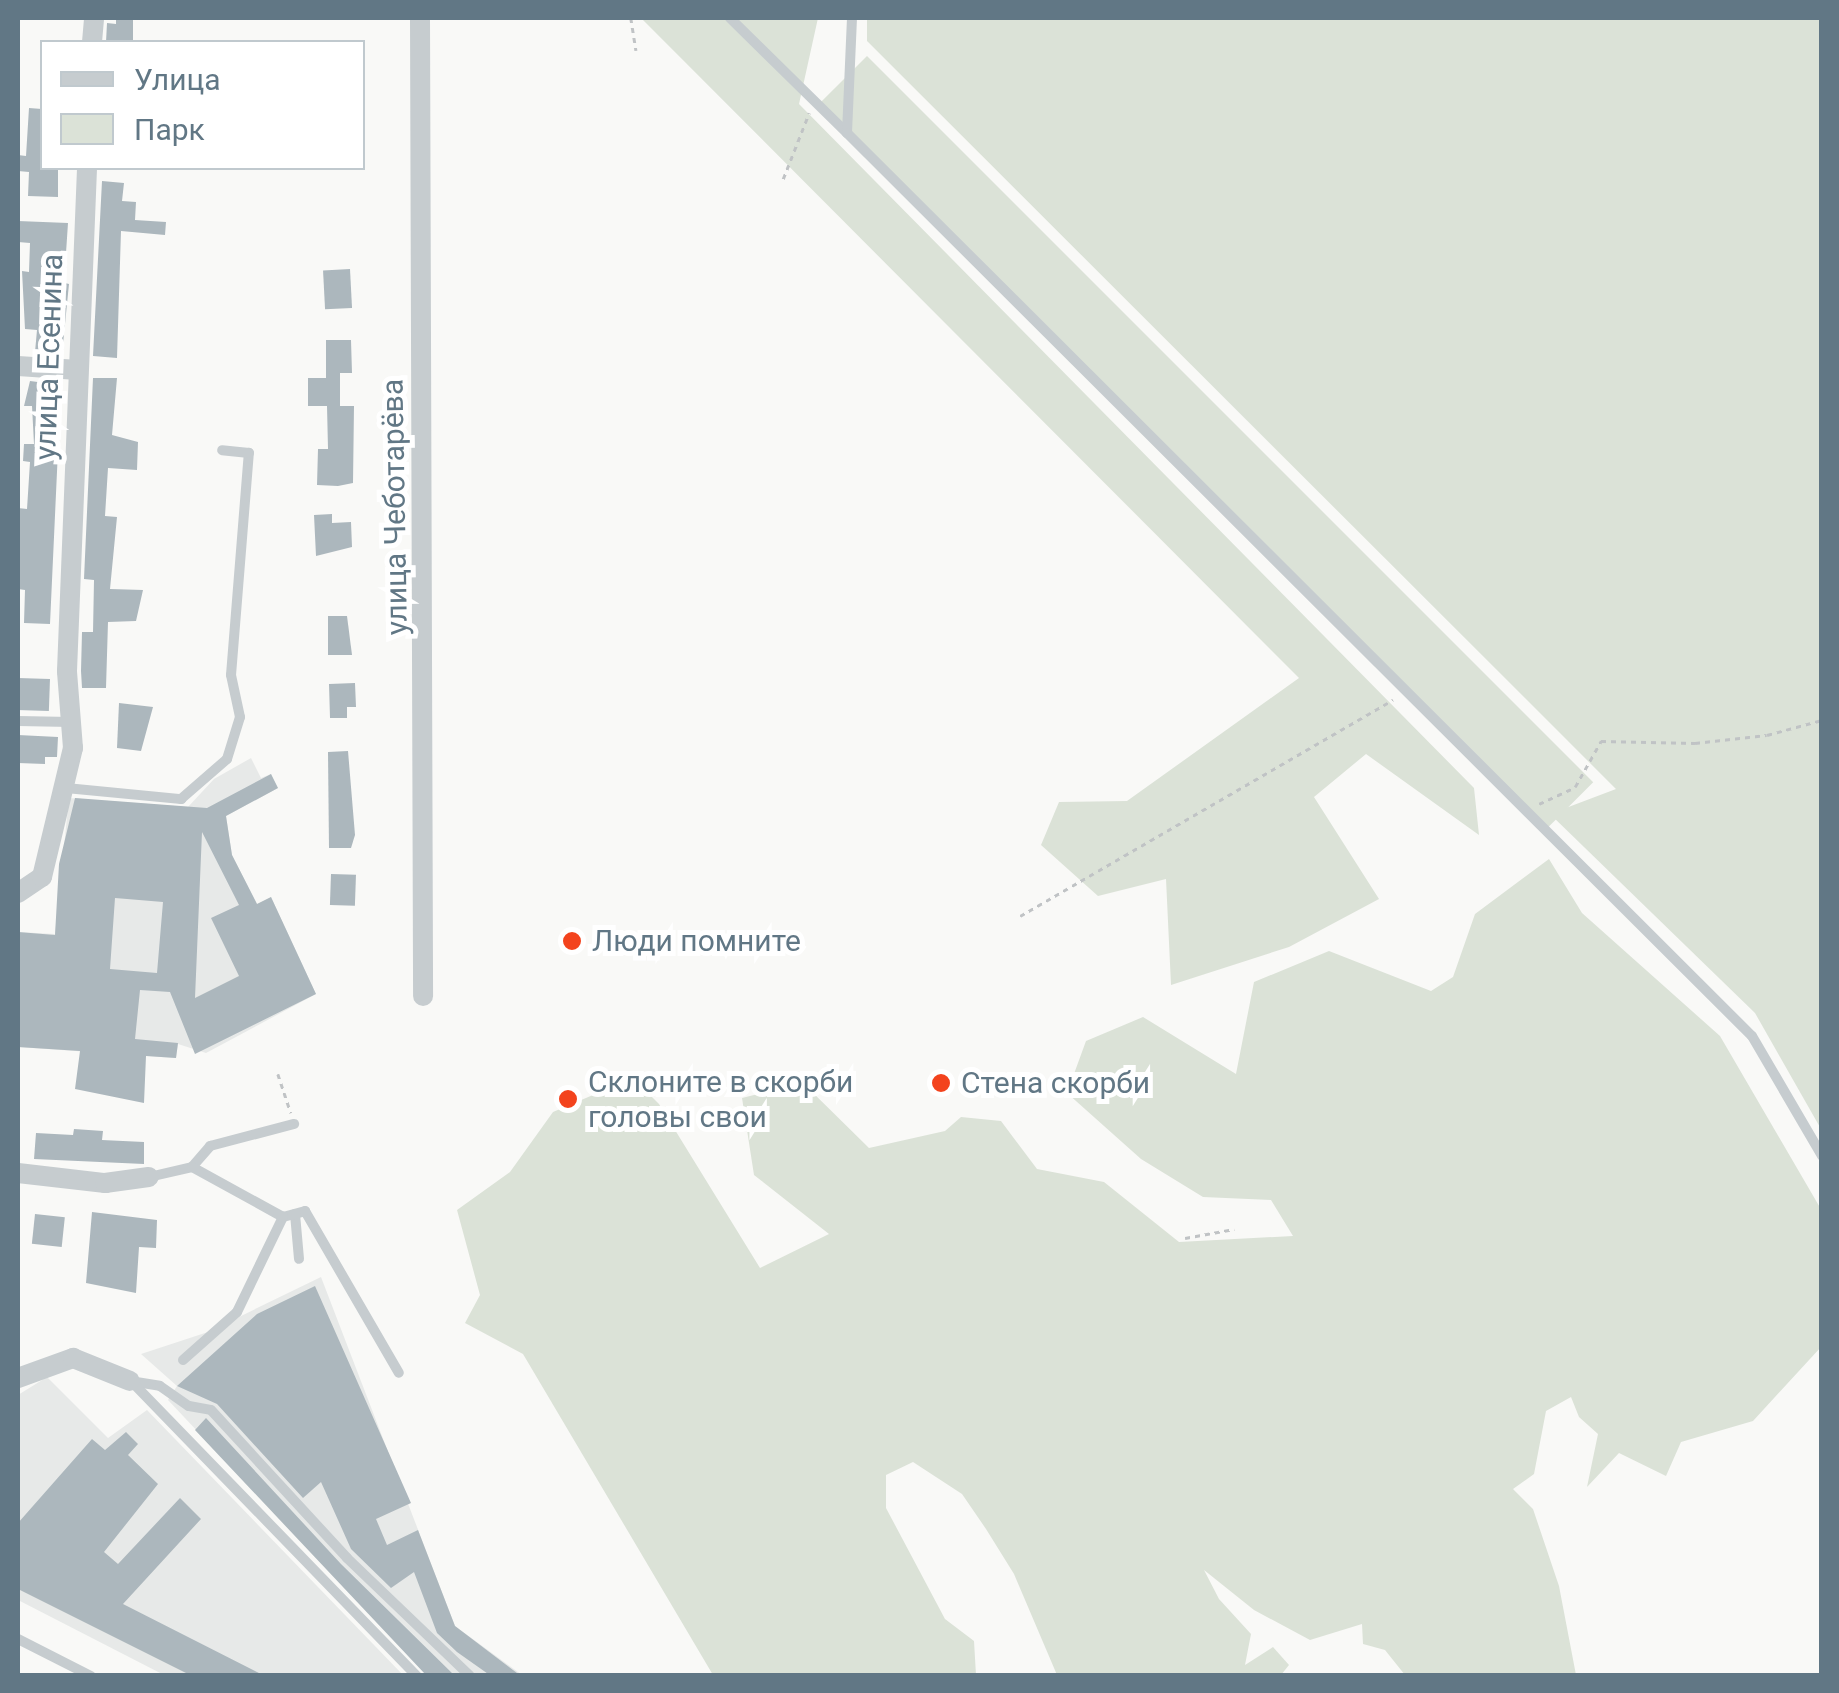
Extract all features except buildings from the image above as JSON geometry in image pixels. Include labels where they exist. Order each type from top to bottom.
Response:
[{"type":"street","name":"улица Чеботарёва","points":[[420,18],[423,996]]},
{"type":"street","name":"улица Есенина","points":[[18,892],[42,877],[66,788],[74,722],[67,671],[87,170]]},
{"type":"street","points":[[18,366],[78,370]]},
{"type":"street","points":[[18,1173],[105,1183],[149,1177]]},
{"type":"street","points":[[18,1378],[73,1358],[130,1381]]},
{"type":"lane","points":[[730,18],[1752,1036],[1822,1156]]},
{"type":"lane","points":[[847,133],[852,18]]},
{"type":"lane","points":[[66,788],[181,799],[228,759],[240,717],[231,675],[249,452],[222,450]]},
{"type":"lane","points":[[18,721],[74,722]]},
{"type":"lane","points":[[192,1168],[210,1146],[294,1124]]},
{"type":"lane","points":[[149,1177],[192,1168],[289,1215],[305,1211],[398,1374]]},
{"type":"lane","points":[[289,1215],[298,1259]]},
{"type":"lane","points":[[182,1360],[237,1312],[289,1215]]},
{"type":"lane","points":[[130,1381],[418,1676]]},
{"type":"lane","points":[[130,1381],[160,1386],[188,1406],[211,1410],[346,1558],[470,1676]]},
{"type":"lane","points":[[18,1639],[91,1676]]},
{"type":"lane","points":[[58,1676],[64,1663]]},
{"type":"path","points":[[631,18],[636,51]]},
{"type":"path","points":[[783,179],[814,102]]},
{"type":"path","points":[[1020,916],[1407,692]]},
{"type":"path","points":[[1526,809],[1572,790],[1602,740],[1696,742],[1767,736],[1822,720]]},
{"type":"path","points":[[278,1074],[294,1124]]},
{"type":"path","points":[[1185,1238],[1234,1229]]},
{"type":"shaded area","points":[[251,758],[261,778],[271,774],[278,788],[226,816],[232,855],[257,904],[271,897],[316,994],[206,1053],[178,1044],[176,1058],[18,1047],[18,932],[55,934],[69,798],[188,807],[214,779]]},
{"type":"shaded area","points":[[321,1277],[455,1626],[522,1675],[427,1675],[168,1400],[177,1386],[141,1354],[208,1332]]},
{"type":"shaded area","points":[[47,1377],[108,1438],[147,1410],[403,1675],[164,1675],[18,1600],[18,1395]]},
{"type":"green space","points":[[641,18],[818,18],[799,104],[1474,788],[1479,835],[1366,754],[1314,797],[1379,899],[1289,947],[1171,985],[1166,879],[1098,896],[1041,845],[1059,802],[1127,801],[1299,678]]},
{"type":"green space","points":[[867,18],[1821,18],[1821,1129],[1755,1013],[1550,814],[1616,789],[867,41]]},
{"type":"green space","points":[[867,56],[1593,782],[1544,831],[818,105]]},
{"type":"green space","points":[[1549,859],[1582,913],[1720,1036],[1822,1211],[1821,1347],[1753,1421],[1681,1442],[1666,1476],[1619,1453],[1587,1487],[1598,1434],[1579,1417],[1571,1397],[1546,1411],[1534,1474],[1513,1489],[1533,1509],[1559,1586],[1576,1675],[1405,1675],[1385,1650],[1363,1644],[1362,1624],[1310,1640],[1254,1610],[1204,1570],[1219,1599],[1251,1634],[1245,1665],[1273,1647],[1289,1665],[1281,1675],[1057,1675],[1014,1574],[986,1529],[962,1494],[913,1462],[886,1475],[886,1508],[945,1619],[974,1641],[976,1675],[713,1675],[523,1354],[465,1323],[480,1295],[457,1210],[510,1172],[553,1112],[633,1078],[659,1104],[760,1268],[829,1234],[754,1175],[742,1098],[803,1083],[869,1148],[945,1131],[961,1117],[1001,1121],[1037,1169],[1104,1182],[1179,1242],[1293,1236],[1271,1200],[1203,1197],[1141,1159],[1067,1093],[1086,1041],[1143,1017],[1236,1074],[1254,982],[1329,951],[1431,991],[1453,977],[1475,914]]},
{"type":"place","name":"Люди помните","points":[[572,941]]},
{"type":"place","name":"Стена скорби","points":[[941,1083]]},
{"type":"place","name":"Склоните в скорби головы свои","points":[[568,1099]]}]
